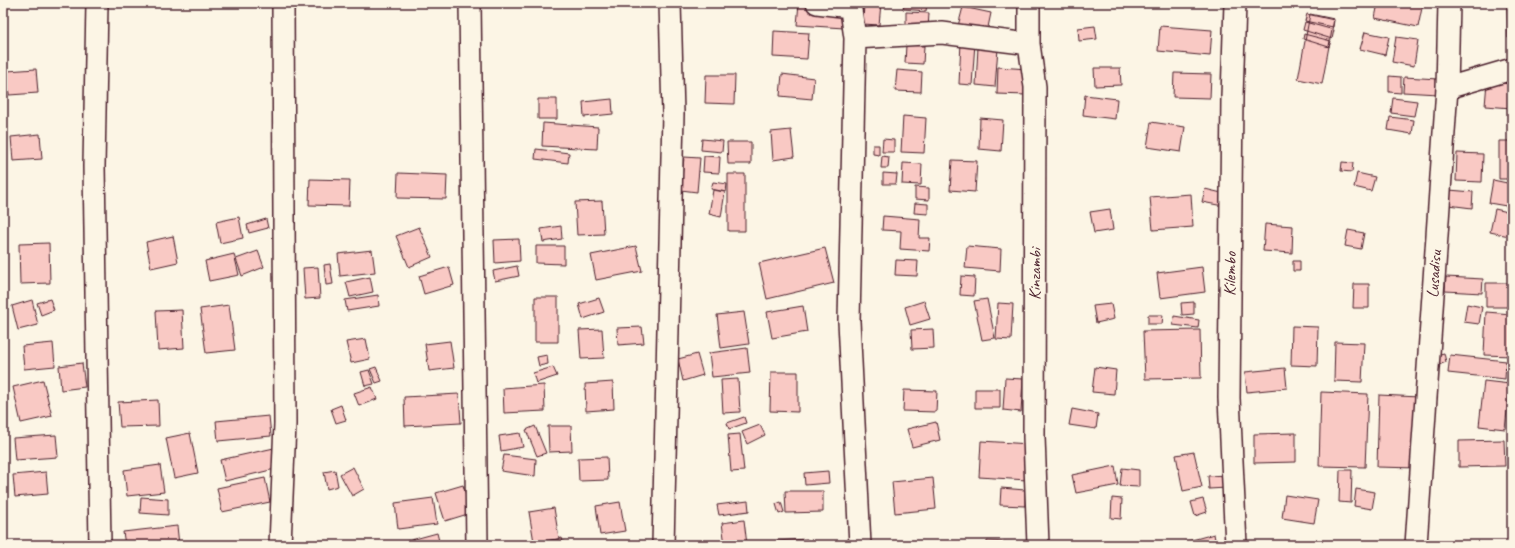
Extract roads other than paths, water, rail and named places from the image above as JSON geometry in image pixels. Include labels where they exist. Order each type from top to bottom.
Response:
[{"type":"street","points":[[97,3],[94,166],[100,545]]},
{"type":"street","points":[[280,545],[285,424],[283,3]]},
{"type":"street","points":[[470,3],[477,545]]},
{"type":"street","points":[[663,545],[673,114],[670,3]]},
{"type":"street","points":[[817,3],[850,5],[855,38],[849,321],[860,545]]},
{"type":"street","name":"Kinzambi","points":[[1029,3],[1030,44],[1035,87],[1034,438],[1038,545]]},
{"type":"street","name":"Kilembo","points":[[1235,3],[1232,97],[1229,398],[1236,545]]},
{"type":"street","name":"Lusadisu","points":[[1416,545],[1447,88],[1449,3]]},
{"type":"street","points":[[855,38],[942,33],[1030,44]]},
{"type":"street","points":[[1447,88],[1512,69]]}]
